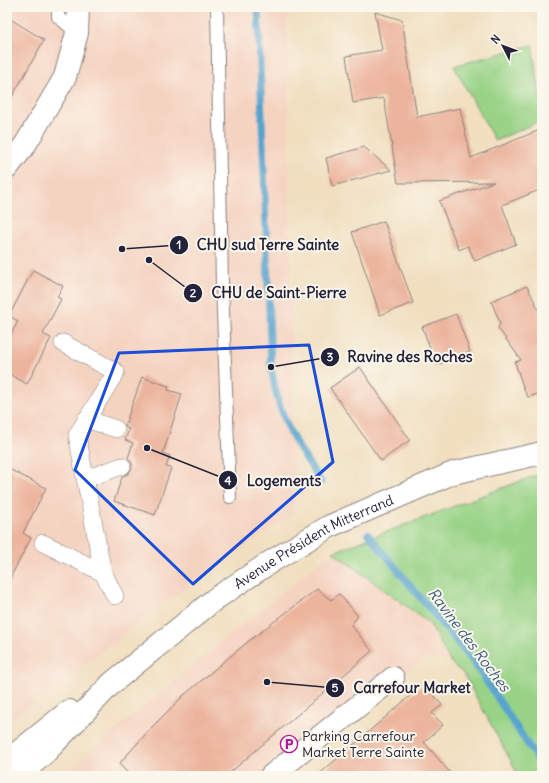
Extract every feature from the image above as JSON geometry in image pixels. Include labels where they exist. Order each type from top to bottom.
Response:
[{"type":"main road","points":[[7,168],[24,145],[66,77],[77,33],[78,7]]},
{"type":"main road","name":"Avenue Président Mitterrand","points":[[19,776],[46,752],[112,683],[215,599],[272,561],[330,526],[453,473],[542,453]]},
{"type":"main road","points":[[271,776],[393,678]]},
{"type":"main road","name":"Avenue Président Mitterrand","points":[[7,761],[75,706],[112,683]]},
{"type":"street","points":[[63,343],[116,372],[77,435],[103,573],[115,596]]},
{"type":"street","points":[[86,419],[116,429]]},
{"type":"street","points":[[86,478],[122,466]]},
{"type":"street","points":[[43,543],[103,573]]},
{"type":"lane","points":[[58,7],[58,17],[77,33]]},
{"type":"lane","points":[[217,7],[223,293],[230,497]]},
{"type":"highlighted area","points":[[309,345],[333,462],[193,584],[75,470],[119,353]]},
{"type":"shaded area","points":[[7,7],[287,7],[294,513],[165,603],[7,724]]},
{"type":"shaded area","points":[[333,552],[429,623],[450,661],[424,658],[286,776],[61,776],[207,653]]},
{"type":"green space","points":[[532,45],[542,109],[542,120],[495,141],[454,66]]},
{"type":"green space","points":[[542,473],[542,776],[519,776],[463,673],[450,661],[429,623],[333,552]]},
{"type":"building","points":[[375,12],[402,20],[417,117],[460,108],[471,158],[542,129],[542,189],[502,205],[516,244],[475,261],[468,246],[459,250],[439,201],[494,182],[398,183],[384,98],[353,103],[346,56],[382,50]]},
{"type":"building","points":[[7,17],[44,40],[7,106]]},
{"type":"building","points":[[364,147],[391,170],[332,186],[326,158]]},
{"type":"building","points":[[384,221],[413,303],[380,315],[352,232]]},
{"type":"building","points":[[33,270],[63,286],[57,297],[61,299],[43,334],[51,338],[27,384],[7,373],[7,342],[18,321],[9,316]]},
{"type":"building","points":[[527,286],[542,317],[542,393],[528,397],[524,390],[515,362],[521,360],[498,328],[500,323],[491,301]]},
{"type":"building","points":[[456,314],[470,352],[437,365],[422,327]]},
{"type":"building","points":[[360,367],[410,440],[381,461],[330,388]]},
{"type":"building","points":[[142,377],[169,386],[168,390],[182,394],[163,453],[170,456],[166,467],[171,468],[155,515],[114,501],[122,477],[129,473],[132,468],[132,463],[128,458],[133,443],[125,440],[129,429],[126,428],[125,425]]},
{"type":"building","points":[[7,468],[46,488],[23,533],[31,538],[7,584]]},
{"type":"building","points":[[317,589],[331,600],[339,594],[358,616],[351,625],[372,651],[226,776],[131,776],[119,764],[152,727],[184,695],[250,640]]},
{"type":"building","points":[[424,684],[442,705],[432,713],[443,725],[424,742],[453,776],[317,776]]},
{"type":"waterway","name":"Ravine des Roches","points":[[258,7],[271,367],[277,396],[285,421],[299,448],[321,482]]},
{"type":"waterway","name":"Ravine des Roches","points":[[368,534],[475,664],[542,766]]},
{"type":"place","name":"CHU sud Terre Sainte","points":[[122,249]]},
{"type":"place","name":"CHU de Saint-Pierre","points":[[149,260]]},
{"type":"place","name":"Ravine des Roches","points":[[271,367]]},
{"type":"place","name":"Logements","points":[[147,448]]},
{"type":"place","name":"Carrefour Market","points":[[267,682]]},
{"type":"place","name":"Parking Carrefour Market Terre Sainte","points":[[289,744]]}]
